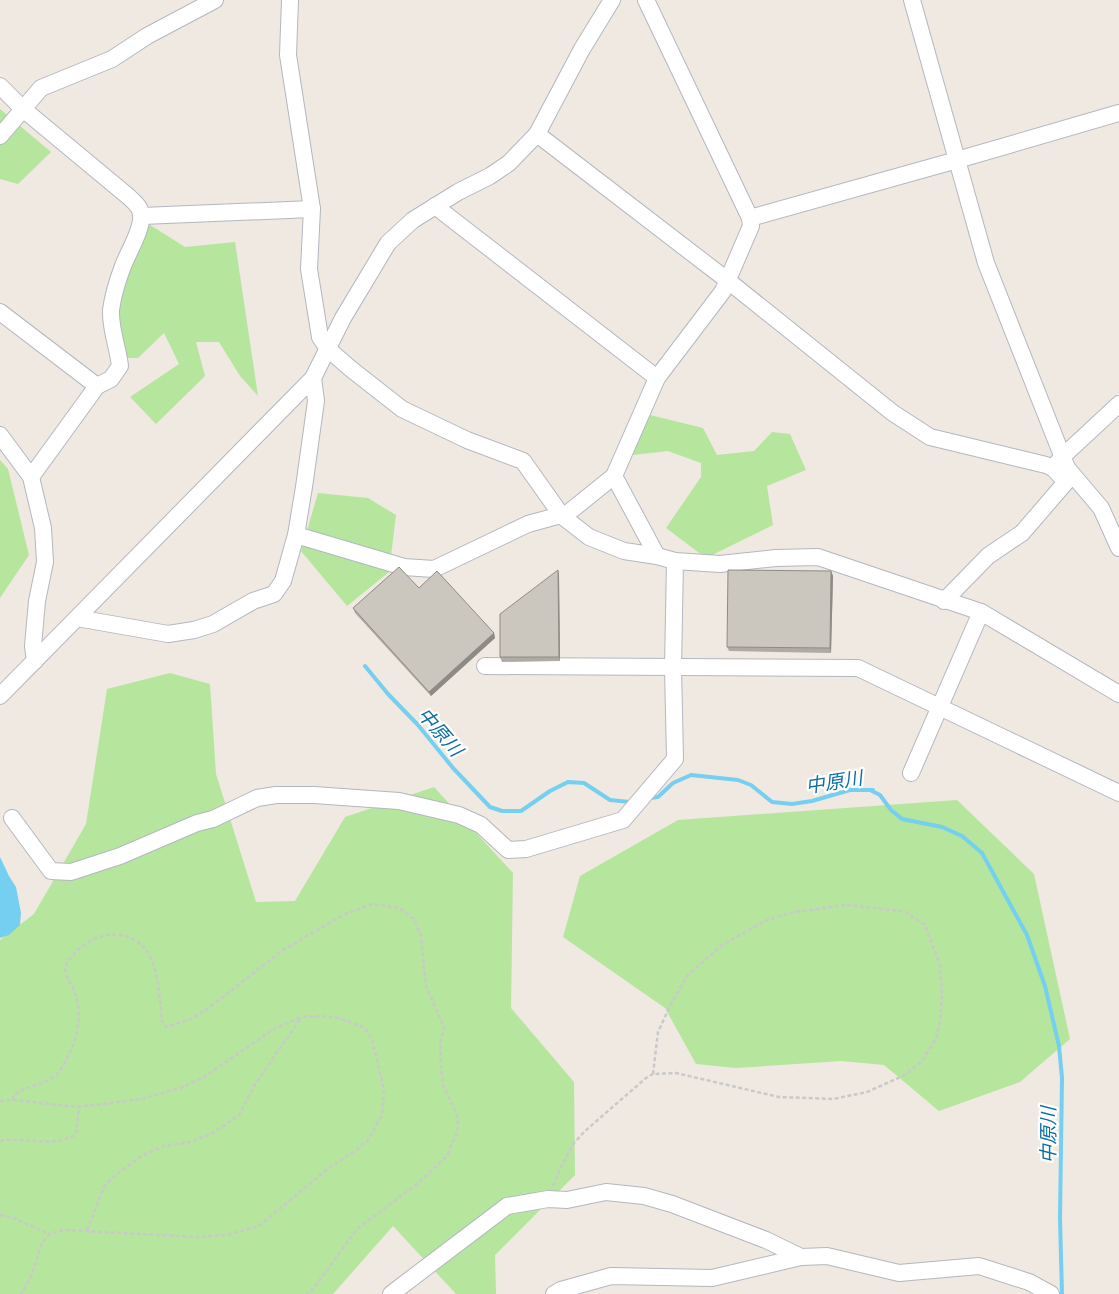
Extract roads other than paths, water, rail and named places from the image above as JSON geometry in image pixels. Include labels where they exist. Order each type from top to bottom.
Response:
[{"type":"street","points":[[0,136],[41,88],[112,59],[147,36],[215,0]]},
{"type":"street","points":[[290,0],[288,55],[312,209],[309,269],[320,337],[328,349],[402,409],[468,440],[523,461],[562,516],[589,537],[624,551],[675,561],[720,564],[776,558],[818,557],[981,612],[1119,694]]},
{"type":"street","points":[[0,696],[313,378],[343,318],[388,243],[413,220],[510,163],[537,134],[582,49],[612,0]]},
{"type":"street","points":[[296,535],[404,567],[434,569],[528,524],[568,514],[614,476],[657,378],[723,291],[751,226],[750,218],[646,0]]},
{"type":"street","points":[[912,0],[986,263],[1066,482],[1022,533],[988,556],[944,601]]},
{"type":"street","points":[[0,86],[23,109],[129,197],[139,208],[142,216],[123,266],[111,311],[111,325],[117,341],[120,366],[111,379],[97,386],[31,477]]},
{"type":"street","points":[[750,218],[1119,113]]},
{"type":"street","points":[[537,134],[727,280],[893,413],[930,437],[1046,464],[1058,463],[1066,468],[1100,508],[1119,548]]},
{"type":"street","points":[[436,206],[657,378]]},
{"type":"street","points":[[142,216],[312,209]]},
{"type":"street","points":[[0,312],[97,386]]},
{"type":"street","points":[[77,618],[168,634],[194,630],[213,624],[253,601],[274,594],[283,581],[296,535],[316,401],[313,378]]},
{"type":"street","points":[[1058,463],[1119,404]]},
{"type":"street","points":[[0,435],[31,477],[43,528],[45,562],[33,646],[35,661]]},
{"type":"street","points":[[614,476],[657,556]]},
{"type":"street","points":[[12,818],[51,871],[71,872],[120,856],[197,823],[213,819],[257,798],[276,795],[314,795],[399,801],[459,814],[481,825],[508,850],[526,849],[623,820],[675,758],[673,667],[675,561]]},
{"type":"street","points":[[911,773],[981,612]]},
{"type":"street","points":[[484,666],[858,668],[1119,793]]},
{"type":"street","points":[[391,1294],[507,1206],[548,1199],[568,1200],[606,1192],[644,1196],[672,1204],[766,1240],[802,1257]]},
{"type":"street","points":[[554,1294],[561,1290],[612,1276],[712,1278],[802,1257],[827,1256],[899,1273],[979,1266],[1029,1282],[1050,1294]]},
{"type":"water","points":[[0,857],[16,887],[21,913],[20,925],[9,935],[0,938]]},
{"type":"waterway","name":"中原川","points":[[365,666],[388,694],[418,725],[453,768],[490,807],[502,811],[521,811],[550,791],[568,782],[584,783],[610,800],[630,802]]},
{"type":"waterway","name":"中原川","points":[[650,798],[658,797],[673,783],[691,775],[738,780],[751,785],[772,802],[792,804],[812,801],[850,790],[873,790],[902,819],[942,827],[962,836],[982,853],[1027,935],[1045,986],[1059,1046],[1062,1078],[1060,1218],[1062,1294]]}]
